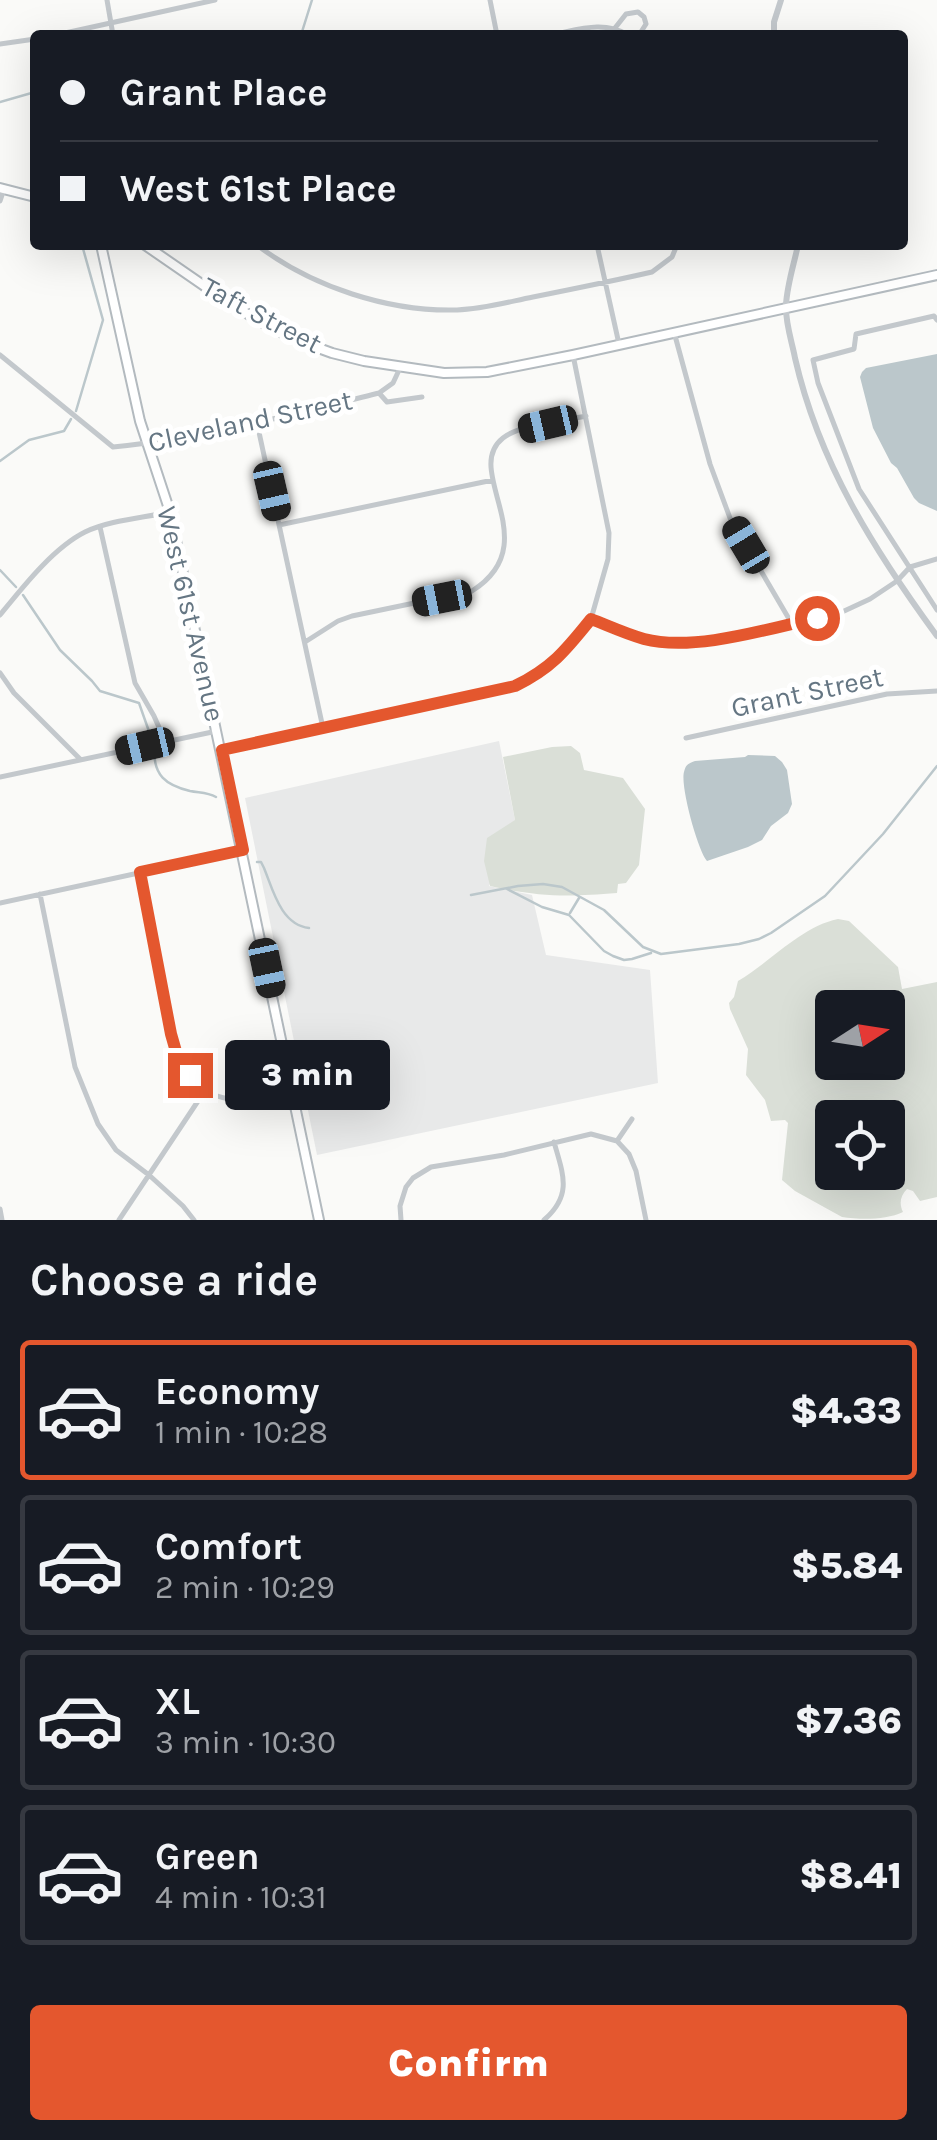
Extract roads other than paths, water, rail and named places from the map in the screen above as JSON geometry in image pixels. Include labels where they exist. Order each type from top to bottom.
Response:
[{"type":"main road","points":[[2,188],[30,196]]},
{"type":"main road","name":"West 61st Avenue","points":[[104,250],[140,421],[170,512],[319,1220]]},
{"type":"main road","name":"Taft Street","points":[[152,250],[270,327],[332,353],[444,373],[487,372],[573,355]]},
{"type":"main road","points":[[573,355],[937,275]]},
{"type":"street","points":[[108,0],[112,30]]},
{"type":"street","points":[[77,30],[216,0]]},
{"type":"street","points":[[490,0],[496,30]]},
{"type":"street","points":[[774,30],[781,0]]},
{"type":"street","points":[[615,28],[622,16],[635,11],[646,20],[643,30]]},
{"type":"street","points":[[577,30],[597,26],[619,30]]},
{"type":"street","points":[[0,44],[30,39]]},
{"type":"street","points":[[0,200],[2,188]]},
{"type":"street","points":[[264,250],[367,299],[456,310],[652,272],[672,257],[675,250]]},
{"type":"street","points":[[598,250],[618,344]]},
{"type":"street","points":[[797,250],[786,307],[815,426],[830,463],[897,581],[937,636]]},
{"type":"street","points":[[937,320],[934,316],[856,334],[854,349],[813,360],[859,488],[937,610]]},
{"type":"street","points":[[674,331],[710,464],[730,518],[792,624]]},
{"type":"street","name":"Cleveland Street","points":[[0,355],[114,447],[257,424],[379,393],[400,368]]},
{"type":"street","points":[[222,750],[515,686],[540,674],[558,659],[591,619],[608,560],[609,533],[573,355]]},
{"type":"street","points":[[379,393],[388,402],[422,397]]},
{"type":"street","points":[[304,642],[352,616],[472,591],[487,582],[502,562],[506,545],[493,480],[495,448],[520,430],[586,416]]},
{"type":"street","points":[[257,424],[323,728]]},
{"type":"street","points":[[280,525],[493,480]]},
{"type":"street","points":[[0,615],[66,544],[85,532],[170,512]]},
{"type":"street","points":[[100,527],[135,683],[165,742]]},
{"type":"street","points":[[591,619],[645,639],[679,643],[754,633],[842,612],[870,599],[910,567],[937,559]]},
{"type":"street","points":[[0,673],[14,693],[80,760]]},
{"type":"street","name":"Grant Street","points":[[686,738],[886,694],[937,692]]},
{"type":"street","points":[[0,777],[217,731]]},
{"type":"street","points":[[0,903],[243,850]]},
{"type":"street","points":[[140,872],[177,1055],[190,1075],[204,1092],[238,1101],[294,1094]]},
{"type":"street","points":[[40,894],[75,1067],[98,1124],[116,1150],[183,1206],[194,1220]]},
{"type":"street","points":[[119,1220],[204,1092]]},
{"type":"street","points":[[617,1141],[632,1118]]},
{"type":"street","points":[[401,1220],[402,1196],[413,1178],[436,1165],[504,1155],[590,1134],[617,1141],[633,1160],[646,1220]]},
{"type":"street","points":[[544,1220],[557,1207],[564,1184],[554,1142]]},
{"type":"street","points":[[0,1209],[2,1220]]},
{"type":"waterway","points":[[303,30],[312,0]]},
{"type":"waterway","points":[[0,102],[30,93]]},
{"type":"waterway","points":[[76,411],[103,320],[83,250]]},
{"type":"waterway","points":[[0,461],[29,440],[64,431],[71,419]]},
{"type":"waterway","points":[[0,570],[16,587]]},
{"type":"waterway","points":[[23,595],[60,650],[100,691],[139,703],[152,740]]},
{"type":"waterway","points":[[154,750],[156,766],[168,782],[216,797]]},
{"type":"waterway","points":[[471,895],[518,886],[562,887],[604,910],[643,947],[661,954],[759,939],[825,896],[883,834],[937,766]]},
{"type":"waterway","points":[[257,862],[261,862],[285,913],[309,928]]},
{"type":"waterway","points":[[507,889],[542,907],[569,915],[613,956],[624,960],[651,953]]},
{"type":"waterway","points":[[570,913],[579,898]]}]
